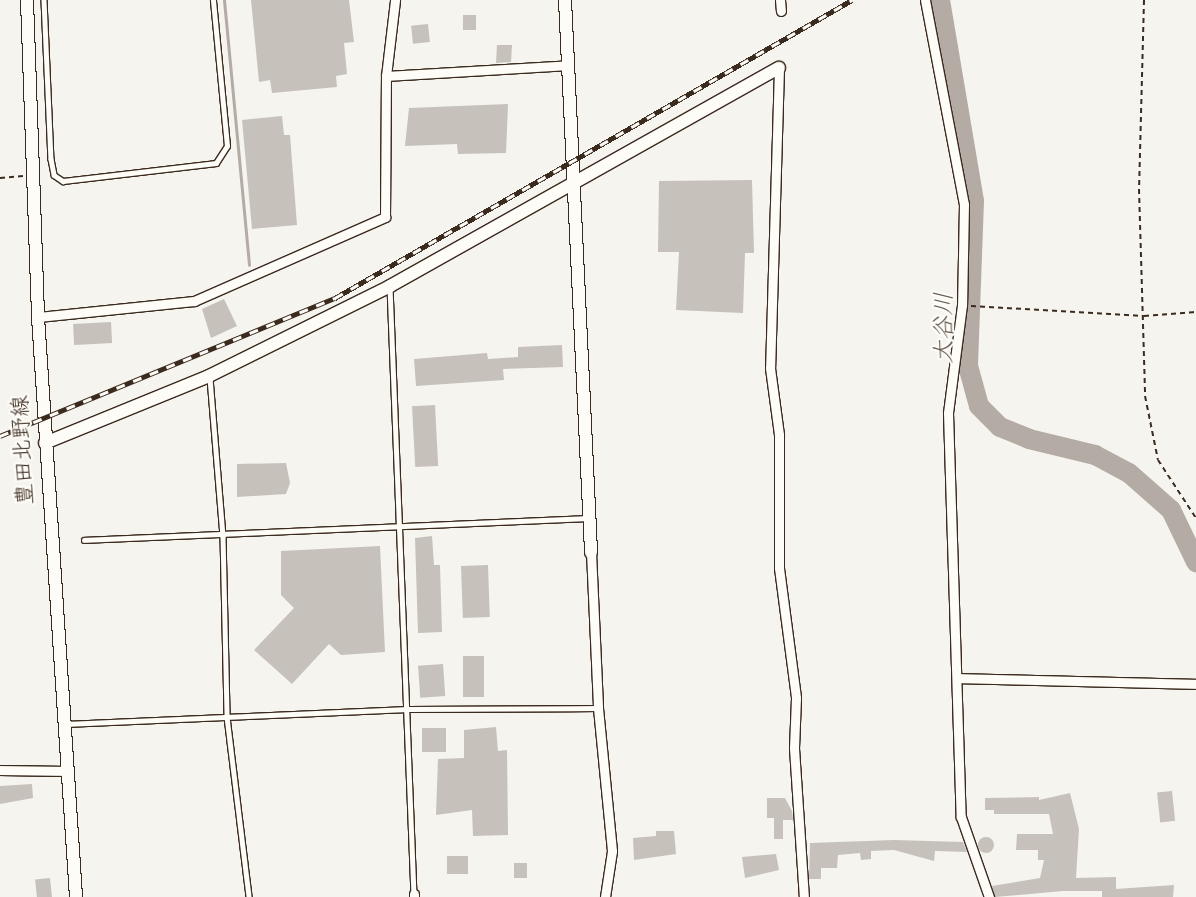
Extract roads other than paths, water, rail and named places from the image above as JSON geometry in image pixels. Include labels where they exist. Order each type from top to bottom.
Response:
[{"type":"street","name":"豊田北野線","points":[[27,0],[38,317],[61,724],[76,897]]},
{"type":"street","points":[[38,317],[194,301],[385,217],[386,76],[395,0]]},
{"type":"street","points":[[565,0],[577,179],[598,708],[612,851],[605,897]]},
{"type":"street","points":[[780,0],[781,12]]},
{"type":"street","points":[[925,0],[964,204],[962,305],[948,413],[961,817],[989,897]]},
{"type":"street","points":[[386,76],[569,66]]},
{"type":"street","points":[[45,443],[209,376],[390,286],[577,179],[780,68]]},
{"type":"street","points":[[780,68],[770,368],[780,435],[780,568],[796,698],[794,748],[804,897]]},
{"type":"street","points":[[958,678],[1196,684]]},
{"type":"street","points":[[0,770],[65,771]]},
{"type":"lane","points":[[44,0],[51,159],[54,175],[63,181],[216,164],[227,146],[213,0]]},
{"type":"lane","points":[[390,286],[414,895]]},
{"type":"lane","points":[[209,376],[223,536],[227,717],[249,897]]},
{"type":"lane","points":[[84,540],[223,536],[591,518]]},
{"type":"lane","points":[[61,724],[408,709],[598,708]]},
{"type":"waterway","points":[[224,0],[249,265]]},
{"type":"waterway","name":"大谷川","points":[[940,0],[974,201],[968,366],[979,406],[1000,427],[1029,439],[1095,455],[1129,473],[1171,510],[1196,562]]},
{"type":"railway","points":[[0,436],[335,298],[852,0]]}]
